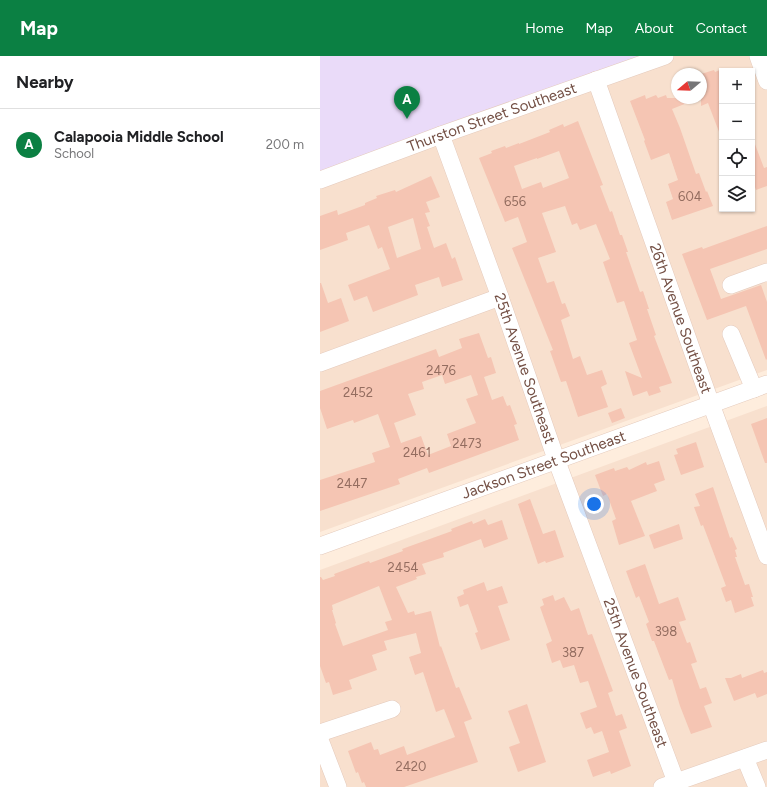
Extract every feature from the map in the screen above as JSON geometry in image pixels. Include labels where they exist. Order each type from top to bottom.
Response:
[{"type":"street","name":"Thurston Street Southeast","points":[[320,180],[441,135],[665,56]]},
{"type":"street","points":[[758,56],[767,81]]},
{"type":"street","name":"26th Avenue Southeast","points":[[596,80],[711,404],[767,556]]},
{"type":"street","name":"25th Avenue Southeast","points":[[441,135],[500,297],[669,785]]},
{"type":"street","points":[[731,285],[767,273]]},
{"type":"street","points":[[320,363],[500,297]]},
{"type":"street","points":[[731,334],[760,386]]},
{"type":"street","name":"Jackson Street Southeast","points":[[320,546],[760,386]]},
{"type":"street","points":[[320,733],[392,708]]},
{"type":"street","points":[[320,740],[338,787]]},
{"type":"street","points":[[669,785],[767,750]]},
{"type":"street","points":[[745,758],[757,787]]},
{"type":"shaded area","points":[[320,56],[767,56],[767,370],[320,532]]},
{"type":"shaded area","points":[[320,56],[668,56],[320,182]]},
{"type":"shaded area","points":[[767,406],[767,787],[320,787],[320,570]]},
{"type":"building","points":[[714,70],[715,72],[719,70],[719,132],[707,103],[707,72]]},
{"type":"building","points":[[645,95],[646,99],[656,95],[658,98],[666,95],[667,98],[671,98],[671,104],[684,104],[672,109],[696,174],[699,173],[713,206],[672,220],[666,202],[673,199],[668,184],[678,180],[669,153],[651,160],[630,101]]},
{"type":"building","points":[[578,121],[603,185],[600,186],[610,212],[612,211],[620,235],[622,235],[628,252],[626,252],[640,292],[643,291],[649,309],[647,309],[656,335],[654,336],[672,383],[659,387],[661,392],[649,396],[647,391],[633,396],[625,371],[642,378],[629,343],[637,340],[624,301],[617,303],[603,262],[610,259],[596,224],[580,230],[577,223],[572,225],[565,206],[542,213],[556,252],[538,258],[547,283],[554,281],[562,304],[565,303],[570,316],[561,320],[573,359],[580,356],[587,375],[602,370],[607,384],[601,387],[608,407],[578,417],[566,381],[561,382],[550,351],[553,350],[512,248],[527,242],[518,217],[505,222],[479,158],[492,153],[491,151],[505,146],[506,148],[519,144],[550,132],[549,130],[563,124],[564,127]],"holes":[[[559,151],[569,178],[543,188],[541,182],[522,189],[514,166]]]},
{"type":"building","points":[[755,144],[764,168],[767,167],[767,186],[756,190]]},
{"type":"building","points":[[431,176],[440,197],[426,202],[430,212],[425,213],[430,226],[427,227],[434,248],[446,243],[452,259],[455,257],[463,280],[442,287],[439,277],[415,285],[418,295],[373,312],[367,296],[354,301],[348,285],[390,269],[382,247],[378,249],[369,225],[346,233],[348,240],[320,250],[320,216],[337,210],[338,215],[365,205],[365,203],[377,198],[376,196],[395,190],[396,192]],"holes":[[[413,218],[421,249],[397,258],[388,227]]]},
{"type":"building","points":[[767,226],[767,249],[710,269],[721,299],[761,285],[767,302],[766,360],[746,306],[707,320],[682,254],[702,247],[703,249]]},
{"type":"building","points":[[320,283],[328,303],[341,298],[349,321],[320,332]]},
{"type":"building","points":[[479,333],[488,358],[491,357],[496,373],[484,377],[492,400],[503,396],[507,406],[510,405],[517,424],[514,425],[519,440],[429,473],[427,468],[398,479],[400,484],[320,511],[320,480],[375,462],[372,453],[390,447],[378,414],[354,423],[353,420],[327,429],[320,408],[320,391],[436,349],[439,357],[462,348],[459,339]],"holes":[[[442,375],[445,384],[471,375],[478,395],[466,399],[476,423],[447,434],[451,446],[428,455],[421,436],[401,443],[394,423],[416,415],[408,394],[424,389],[422,382]]]},
{"type":"building","points":[[621,408],[625,418],[612,423],[608,413]]},
{"type":"building","points":[[767,418],[767,463],[765,463],[751,424]]},
{"type":"building","points":[[696,442],[704,467],[681,475],[674,455],[678,454],[676,449]]},
{"type":"building","points":[[659,461],[665,480],[654,484],[657,491],[631,501],[645,536],[619,545],[612,521],[616,519],[607,494],[603,496],[595,475],[614,468],[615,471],[627,467],[629,470],[646,462],[647,465]]},
{"type":"building","points":[[713,487],[730,538],[732,537],[737,549],[735,550],[737,557],[735,557],[745,585],[749,584],[753,597],[751,597],[754,606],[735,613],[731,600],[726,602],[721,588],[726,586],[703,525],[701,526],[694,507],[700,506],[695,494]]},
{"type":"building","points":[[530,499],[543,534],[555,530],[564,557],[538,564],[518,504]]},
{"type":"building","points":[[485,519],[488,525],[502,520],[508,539],[484,548],[481,539],[443,553],[444,557],[422,564],[426,574],[416,577],[417,579],[396,587],[408,613],[414,611],[415,615],[431,611],[440,647],[441,646],[456,688],[459,687],[472,719],[464,722],[478,762],[404,787],[366,787],[364,782],[362,783],[358,772],[356,773],[348,751],[371,742],[374,750],[378,749],[380,755],[404,746],[407,755],[455,737],[444,709],[436,712],[423,672],[415,675],[409,657],[421,653],[416,633],[384,641],[387,650],[372,655],[377,670],[349,680],[352,689],[333,695],[329,682],[326,683],[320,666],[320,577],[323,580],[335,576],[334,574],[369,561],[370,563],[403,551],[402,549],[452,531],[451,529],[472,521],[473,524]],"holes":[[[379,586],[392,620],[385,622],[388,630],[343,646],[335,624],[332,605]]]},
{"type":"building","points":[[679,524],[683,539],[654,549],[649,535]]},
{"type":"building","points":[[645,564],[659,604],[678,597],[686,620],[679,622],[687,643],[690,642],[697,662],[691,664],[700,689],[706,687],[712,703],[704,706],[712,727],[691,734],[680,706],[672,679],[669,680],[654,641],[652,641],[646,624],[649,622],[639,596],[636,598],[626,571]]},
{"type":"building","points":[[484,582],[487,591],[502,586],[508,603],[498,606],[510,640],[481,650],[475,633],[478,632],[468,604],[460,607],[457,597],[464,594],[463,590]]},
{"type":"building","points":[[553,595],[555,601],[564,597],[571,611],[579,608],[588,635],[592,634],[613,691],[608,693],[616,716],[622,714],[627,728],[619,731],[631,766],[611,774],[610,771],[593,777],[587,760],[609,752],[602,731],[594,734],[591,727],[586,729],[580,713],[597,707],[588,681],[580,683],[574,665],[563,668],[560,660],[552,663],[546,644],[552,641],[540,607],[544,605],[542,599]]},
{"type":"building","points":[[763,670],[764,673],[767,672],[767,694],[757,698],[755,693],[734,701],[725,678],[731,678],[741,674],[742,678]]},
{"type":"building","points":[[527,704],[546,762],[518,772],[509,747],[520,743],[508,711]]},
{"type":"place","name":"Calapooia Middle School","points":[[407,119]]}]
